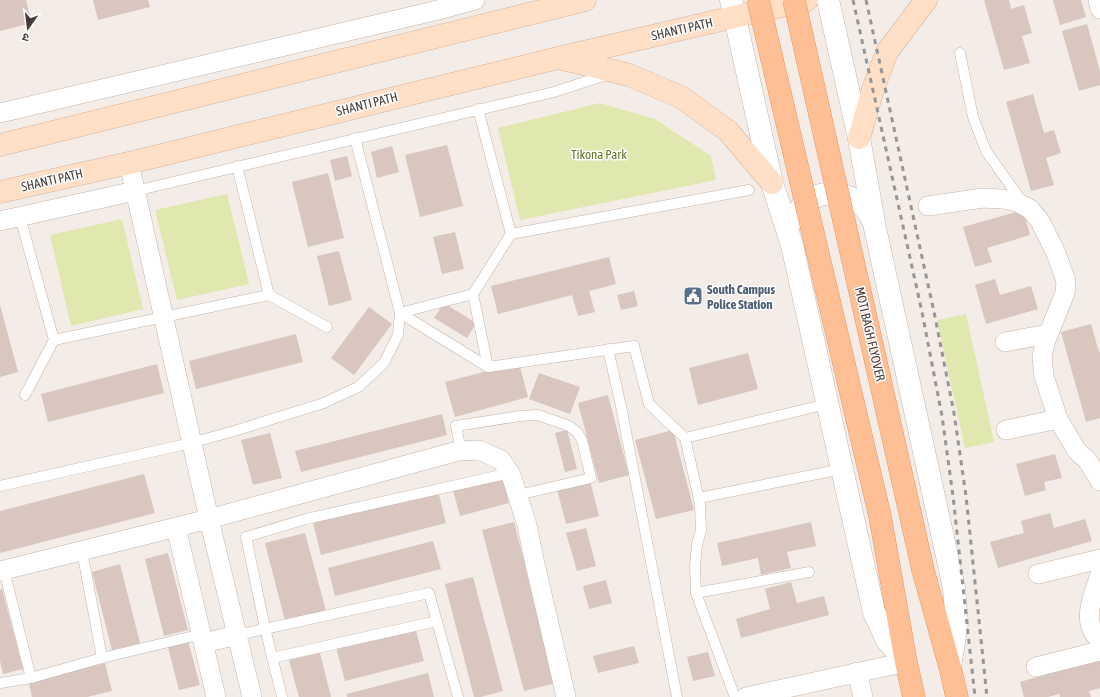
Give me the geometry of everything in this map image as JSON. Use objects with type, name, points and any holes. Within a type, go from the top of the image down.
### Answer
[{"type":"main road","points":[[0,145],[563,3],[585,0]]},
{"type":"main road","points":[[758,0],[880,516],[906,662],[914,697]]},
{"type":"main road","name":"MOTI BAGH FLYOVER","points":[[794,0],[923,570],[957,697]]},
{"type":"main road","name":"SHANTI PATH","points":[[0,192],[129,163],[558,58],[732,9],[807,0]]},
{"type":"main road","points":[[859,138],[873,89],[887,52],[926,0]]},
{"type":"main road","points":[[558,58],[629,75],[682,97],[728,131],[772,183]]},
{"type":"street","points":[[0,113],[434,11],[475,0]]},
{"type":"street","points":[[828,0],[859,138],[875,228],[954,588],[957,623],[950,667]]},
{"type":"street","points":[[1098,0],[1100,9]]},
{"type":"street","points":[[732,9],[772,183],[792,245],[874,612],[887,640],[906,662],[746,697]]},
{"type":"street","points":[[129,163],[209,519],[252,697]]},
{"type":"street","points":[[0,221],[135,191]]},
{"type":"street","points":[[792,245],[792,228],[798,213],[809,201],[824,194],[842,194],[857,200],[869,212],[875,228]]},
{"type":"street","points":[[928,206],[983,198],[1002,199],[1017,202],[1025,206],[1030,209],[1040,221],[1056,253],[1066,281],[1065,294],[1048,334],[1042,356],[1044,376],[1058,418],[1077,450],[1094,459],[1100,482]]},
{"type":"street","points":[[1005,342],[1048,334]]},
{"type":"street","points":[[1006,430],[1058,418]]},
{"type":"street","points":[[2,571],[176,528],[461,451],[479,450],[501,460],[510,473],[518,495],[527,524],[566,697]]},
{"type":"street","points":[[176,528],[216,697]]},
{"type":"street","points":[[1038,574],[1100,559]]},
{"type":"street","points":[[1100,574],[1092,601],[1089,620],[1092,630],[1100,640]]},
{"type":"street","points":[[203,638],[237,635]]},
{"type":"street","points":[[1036,667],[1100,651]]},
{"type":"street","points":[[857,672],[864,697]]},
{"type":"lane","points":[[960,53],[973,117],[986,151],[1025,206]]},
{"type":"lane","points":[[135,191],[478,108],[554,92],[616,72]]},
{"type":"lane","points":[[400,313],[473,294],[511,234],[478,108]]},
{"type":"lane","points":[[0,486],[192,442],[234,431],[324,403],[358,387],[384,363],[398,335],[400,313],[356,138]]},
{"type":"lane","points":[[237,166],[269,295]]},
{"type":"lane","points":[[511,234],[749,190]]},
{"type":"lane","points":[[20,217],[54,340],[25,395]]},
{"type":"lane","points":[[473,294],[488,367]]},
{"type":"lane","points":[[54,340],[269,295],[327,327]]},
{"type":"lane","points":[[400,313],[488,367],[634,346],[649,404],[685,438],[700,504],[701,532],[697,544],[695,566],[696,593],[735,697]]},
{"type":"lane","points":[[608,350],[621,406],[677,697]]},
{"type":"lane","points":[[685,438],[827,404]]},
{"type":"lane","points":[[461,451],[456,426],[520,416],[538,415],[569,426],[577,432],[582,440],[591,478],[518,495]]},
{"type":"lane","points":[[699,498],[842,469]]},
{"type":"lane","points":[[282,697],[265,628],[246,537],[306,519],[510,473]]},
{"type":"lane","points":[[82,551],[102,658]]},
{"type":"lane","points":[[2,571],[31,678]]},
{"type":"lane","points":[[696,593],[809,572]]},
{"type":"lane","points":[[237,635],[430,593],[458,697]]},
{"type":"lane","points":[[272,658],[437,621]]},
{"type":"lane","points":[[0,683],[31,678],[102,658],[203,638]]},
{"type":"green space","name":"Tikona Park","points":[[600,103],[655,119],[711,156],[716,180],[520,220],[498,128]]},
{"type":"green space","points":[[227,194],[249,284],[177,300],[155,210]]},
{"type":"green space","points":[[122,219],[143,309],[71,326],[50,235]]},
{"type":"green space","points":[[966,314],[994,442],[965,448],[937,320]]},
{"type":"building","points":[[0,0],[26,0],[32,23],[0,31]]},
{"type":"building","points":[[93,0],[148,0],[150,7],[98,20]]},
{"type":"building","points":[[984,0],[1009,0],[1011,9],[1024,5],[1032,33],[1022,36],[1030,63],[1004,70]]},
{"type":"building","points":[[1053,0],[1081,0],[1086,17],[1060,25]]},
{"type":"building","points":[[1087,24],[1100,71],[1100,85],[1079,91],[1062,31]]},
{"type":"building","points":[[1033,94],[1044,133],[1054,130],[1061,153],[1046,158],[1054,185],[1031,191],[1006,102]]},
{"type":"building","points":[[447,145],[463,206],[420,217],[405,155]]},
{"type":"building","points":[[392,146],[399,172],[377,178],[371,152]]},
{"type":"building","points":[[347,156],[352,176],[335,181],[330,160]]},
{"type":"building","points":[[328,173],[344,238],[308,247],[292,182]]},
{"type":"building","points":[[1023,210],[1030,235],[987,248],[992,262],[975,267],[963,227]]},
{"type":"building","points":[[455,232],[464,269],[442,274],[433,237]]},
{"type":"building","points":[[339,251],[352,300],[329,306],[317,256]]},
{"type":"building","points":[[609,257],[616,284],[589,291],[595,312],[578,316],[572,295],[498,314],[491,286]]},
{"type":"building","points":[[995,279],[1000,295],[1031,286],[1038,309],[986,324],[975,285]]},
{"type":"building","points":[[634,291],[638,306],[621,310],[617,295]]},
{"type":"building","points":[[444,303],[476,323],[467,338],[434,318]]},
{"type":"building","points":[[0,305],[18,372],[0,377]]},
{"type":"building","points":[[369,307],[392,324],[354,375],[331,358]]},
{"type":"building","points":[[1091,324],[1100,352],[1100,418],[1086,422],[1061,332]]},
{"type":"building","points":[[296,334],[303,362],[196,389],[189,361]]},
{"type":"building","points":[[748,353],[758,389],[698,405],[689,368]]},
{"type":"building","points":[[519,363],[528,397],[455,417],[445,382]]},
{"type":"building","points":[[157,364],[164,393],[48,422],[41,394]]},
{"type":"building","points":[[539,373],[580,387],[570,414],[529,399]]},
{"type":"building","points":[[608,395],[629,475],[599,483],[578,403]]},
{"type":"building","points":[[442,414],[447,435],[301,472],[295,451]]},
{"type":"building","points":[[567,430],[577,469],[565,472],[555,433]]},
{"type":"building","points":[[673,430],[694,510],[656,519],[635,440]]},
{"type":"building","points":[[270,433],[282,478],[253,485],[241,440]]},
{"type":"building","points":[[1055,454],[1062,478],[1044,482],[1046,490],[1025,496],[1016,464]]},
{"type":"building","points":[[144,474],[155,513],[0,553],[0,511]]},
{"type":"building","points":[[502,478],[509,503],[460,516],[453,490]]},
{"type":"building","points":[[590,481],[599,516],[566,524],[557,489]]},
{"type":"building","points":[[438,491],[446,523],[321,555],[313,523]]},
{"type":"building","points":[[1050,513],[1054,528],[1085,519],[1092,541],[998,568],[990,542],[1024,533],[1021,521]]},
{"type":"building","points":[[514,522],[556,683],[524,691],[482,530]]},
{"type":"building","points":[[811,522],[816,546],[787,552],[791,568],[761,575],[758,558],[722,566],[717,543]]},
{"type":"building","points":[[586,528],[596,566],[577,571],[566,533]]},
{"type":"building","points":[[305,533],[326,611],[285,621],[265,543]]},
{"type":"building","points":[[433,541],[441,569],[335,596],[328,568]]},
{"type":"building","points":[[168,553],[188,630],[164,636],[145,559]]},
{"type":"building","points":[[120,564],[140,643],[112,650],[92,572]]},
{"type":"building","points":[[473,577],[503,691],[481,697],[474,697],[445,584]]},
{"type":"building","points":[[606,580],[612,603],[589,609],[583,586]]},
{"type":"building","points":[[791,582],[797,603],[824,596],[829,615],[741,638],[736,619],[770,609],[765,589]]},
{"type":"building","points":[[2,589],[23,669],[3,674],[0,661],[0,590]]},
{"type":"building","points":[[415,627],[424,661],[345,681],[336,647]]},
{"type":"building","points":[[188,641],[200,685],[179,690],[168,647]]},
{"type":"building","points":[[634,646],[639,663],[598,673],[593,656]]},
{"type":"building","points":[[708,652],[715,676],[693,681],[687,657]]},
{"type":"building","points":[[320,653],[331,697],[299,697],[289,660]]},
{"type":"building","points":[[1100,659],[1100,688],[1089,691],[1091,697],[1060,697],[1059,694],[1048,697],[1024,697],[1020,682]]},
{"type":"building","points":[[105,663],[112,691],[87,697],[32,697],[29,683]]},
{"type":"building","points":[[428,673],[434,697],[347,697],[347,694]]},
{"type":"railway","points":[[853,0],[922,312],[942,416],[953,496],[975,697]]},
{"type":"railway","points":[[866,0],[934,312],[954,413],[966,496],[987,697]]},
{"type":"place","name":"South Campus Police Station","points":[[693,296]]}]
